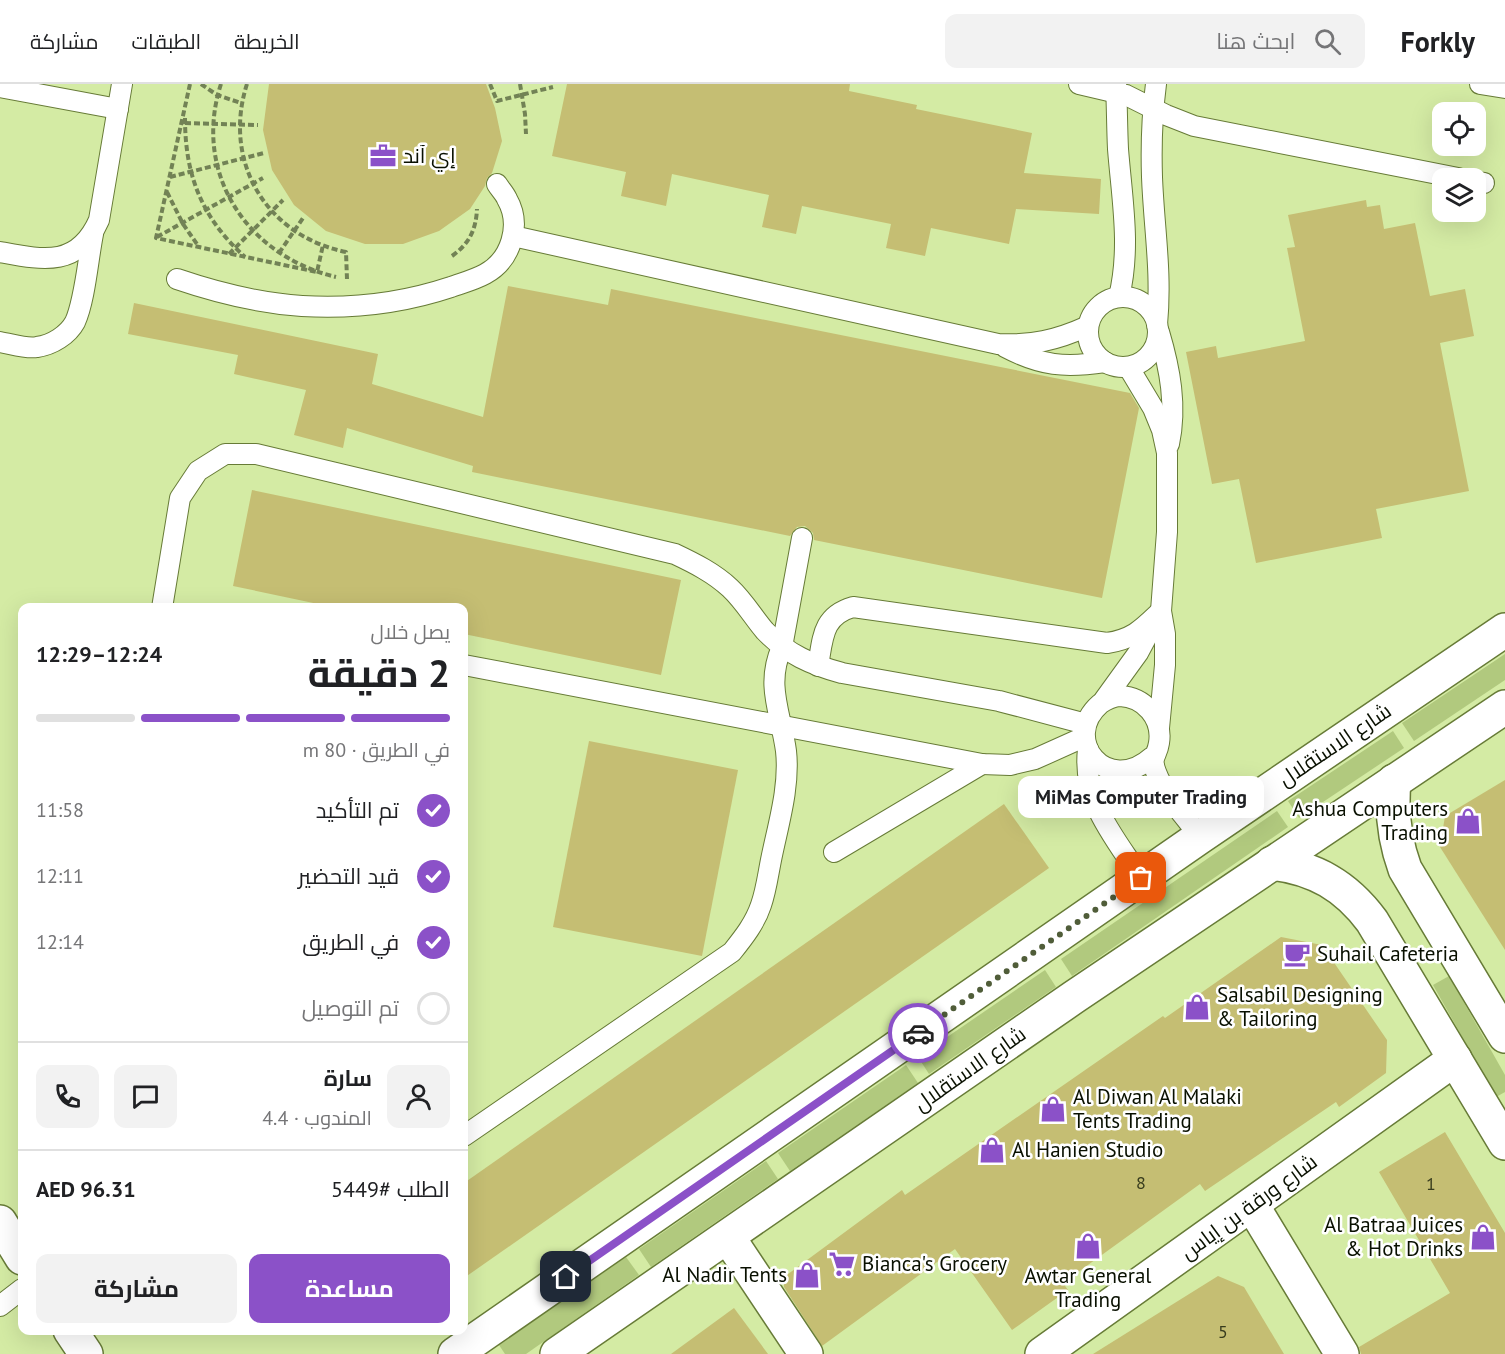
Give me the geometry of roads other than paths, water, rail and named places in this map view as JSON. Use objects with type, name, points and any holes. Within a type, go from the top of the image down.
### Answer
[{"type":"main road","name":"شارع الاستقلال","points":[[455,1354],[1200,837],[1505,630]]},
{"type":"main road","name":"شارع الاستقلال","points":[[558,1354],[1045,1017],[1505,707]]},
{"type":"main road","points":[[1394,780],[1393,826],[1397,848],[1405,869],[1505,1036]]},
{"type":"main road","points":[[1272,863],[1292,865],[1329,880],[1360,905],[1372,921],[1505,1143]]},
{"type":"main road","name":"شارع ورقة بن إياس","points":[[1051,1352],[1455,1059]]},
{"type":"main road","points":[[1252,1205],[1342,1354]]},
{"type":"main road","points":[[0,1222],[18,1251]]},
{"type":"main road","points":[[728,1237],[806,1354]]},
{"type":"main road","points":[[73,1335],[86,1354]]},
{"type":"lane","points":[[0,342],[36,347],[51,343],[64,335],[74,323],[80,307],[93,234],[99,220],[122,84]]},
{"type":"lane","points":[[1079,84],[1116,88],[1179,121],[1208,130],[1432,173]]},
{"type":"lane","points":[[166,603],[180,498],[198,471],[225,454],[256,454],[675,554],[703,567],[728,586],[750,609],[764,630],[782,647],[818,666],[842,673],[999,701],[1086,737],[1095,760],[1105,768],[1118,772],[1131,771],[1143,766],[1152,757],[1159,744],[1165,665],[1165,634],[1161,611],[1167,532],[1167,453],[1172,428],[1171,379],[1158,328],[1152,313],[1143,303],[1131,298],[1119,297],[1104,302],[1094,313],[1088,326],[1089,340],[1094,353],[1116,367],[1129,368],[1141,363],[1157,344],[1158,328],[1160,273],[1152,178],[1153,109],[1156,84]]},
{"type":"lane","points":[[1480,84],[1505,88]]},
{"type":"lane","points":[[0,87],[118,109]]},
{"type":"lane","points":[[1116,88],[1126,244],[1126,262],[1119,297]]},
{"type":"lane","points":[[177,279],[218,293],[260,302],[303,306],[346,306],[389,302],[431,294],[486,274],[503,258],[513,236],[514,218],[508,199],[497,184]]},
{"type":"lane","points":[[0,252],[52,259],[68,255],[82,247],[93,234]]},
{"type":"lane","points":[[513,236],[998,344],[1044,343],[1088,326]]},
{"type":"lane","points":[[998,344],[1022,356],[1049,364],[1076,366],[1105,362]]},
{"type":"lane","points":[[1129,368],[1153,408],[1162,430],[1167,453]]},
{"type":"lane","points":[[468,1133],[732,952],[750,930],[761,905],[786,782],[786,753],[775,703],[774,681],[802,538]]},
{"type":"lane","points":[[818,666],[824,632],[830,620],[841,611],[853,607],[1107,643],[1132,637],[1161,611]]},
{"type":"lane","points":[[1141,878],[1095,806],[1087,778],[1086,737],[1092,710],[1104,700],[1138,653],[1161,611]]},
{"type":"lane","points":[[468,666],[982,764],[1010,765],[1035,759],[1086,737]]},
{"type":"lane","points":[[1104,700],[1119,696],[1139,700],[1154,714],[1159,728]]},
{"type":"lane","points":[[1152,757],[1160,781],[1200,837]]},
{"type":"lane","points":[[834,852],[982,764]]},
{"type":"lane","points":[[0,1306],[18,1291]]},
{"type":"place","name":"إي آند","points":[[383,156]]},
{"type":"place","name":"Ashua Computers Trading","points":[[1468,821]]},
{"type":"place","name":"MiMas Computer Trading","points":[[1141,878]]},
{"type":"place","name":"Suhail Cafeteria","points":[[1297,954]]},
{"type":"place","name":"Salsabil Designing & Tailoring","points":[[1197,1007]]},
{"type":"place","name":"Al Diwan Al Malaki Tents Trading","points":[[1053,1109]]},
{"type":"place","name":"Al Hanien Studio","points":[[992,1150]]},
{"type":"place","name":"Al Batraa Juices & Hot Drinks","points":[[1483,1237]]},
{"type":"place","name":"Awtar General Trading","points":[[1088,1246]]},
{"type":"place","name":"Bianca's Grocery","points":[[842,1264]]},
{"type":"place","name":"Al Nadir Tents","points":[[807,1275]]}]
